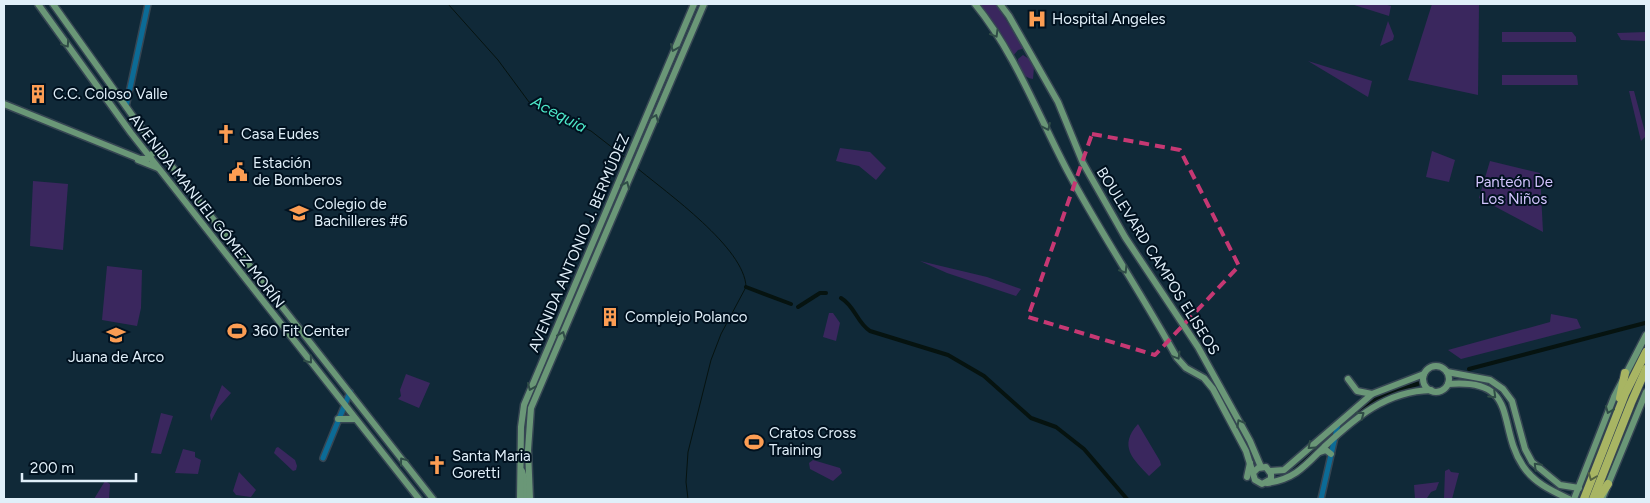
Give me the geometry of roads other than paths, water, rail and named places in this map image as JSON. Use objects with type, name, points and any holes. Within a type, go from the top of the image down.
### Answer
[{"type":"highway","points":[[1584,499],[1625,394],[1646,352]]},
{"type":"highway","points":[[1593,499],[1630,403],[1646,369]]},
{"type":"highway","points":[[1615,420],[1625,372]]},
{"type":"highway","points":[[1598,499],[1608,484]]},
{"type":"main road","name":"AVENIDA MANUEL GÓMEZ MORÍN","points":[[38,4],[104,98],[149,157],[418,498]]},
{"type":"main road","name":"AVENIDA ANTONIO J. BERMÚDEZ","points":[[520,499],[524,405],[694,4]]},
{"type":"main road","name":"AVENIDA ANTONIO J. BERMÚDEZ","points":[[531,499],[528,450],[531,408],[704,4]]},
{"type":"main road","name":"BOULEVARD CAMPOS ELISEOS","points":[[975,4],[1024,84],[1067,169],[1114,252],[1180,362],[1189,370],[1204,378],[1210,385],[1250,459],[1254,472]]},
{"type":"main road","name":"BOULEVARD CAMPOS ELISEOS","points":[[1000,4],[1010,16],[1058,102],[1083,163],[1125,237],[1198,347],[1250,441],[1261,467]]},
{"type":"main road","name":"AVENIDA MANUEL GÓMEZ MORÍN","points":[[54,6],[126,107],[433,499]]},
{"type":"main road","points":[[44,12],[52,13],[54,6]]},
{"type":"main road","points":[[52,24],[56,20],[64,20]]},
{"type":"main road","points":[[4,104],[143,160],[158,148]]},
{"type":"main road","points":[[132,156],[138,150],[138,142]]},
{"type":"main road","points":[[132,156],[148,166],[158,168]]},
{"type":"main road","points":[[249,284],[258,284],[262,280]]},
{"type":"main road","points":[[257,294],[263,291],[270,291]]},
{"type":"main road","points":[[1574,499],[1625,372],[1646,335]]},
{"type":"main road","points":[[1569,499],[1539,483],[1523,467],[1514,449],[1504,408],[1496,396],[1487,389],[1474,385],[1448,384],[1440,391],[1404,393],[1385,400],[1335,435],[1290,478],[1262,484],[1256,482],[1254,472],[1261,467],[1266,467],[1270,471],[1284,470],[1372,394],[1424,374],[1427,369],[1435,367],[1442,368],[1447,372],[1490,380],[1503,390],[1512,401],[1525,449],[1532,462],[1560,485],[1579,488]]},
{"type":"main road","points":[[1447,372],[1448,384]]},
{"type":"main road","points":[[1424,374],[1425,384],[1431,390]]},
{"type":"main road","points":[[1348,379],[1357,391],[1372,394]]},
{"type":"main road","points":[[1602,499],[1646,392]]},
{"type":"main road","points":[[338,419],[355,419]]},
{"type":"main road","points":[[1319,452],[1326,450],[1331,454]]},
{"type":"main road","points":[[1247,477],[1250,459]]},
{"type":"main road","points":[[521,467],[525,477],[525,499]]},
{"type":"main road","points":[[1267,483],[1270,479],[1270,471]]},
{"type":"main road","points":[[418,498],[425,490]]},
{"type":"street","points":[[126,107],[148,4]]},
{"type":"street","points":[[323,458],[350,392]]},
{"type":"street","points":[[1321,499],[1338,423]]},
{"type":"waterway","name":"Acequia","points":[[448,4],[498,60],[529,102],[591,131],[627,159]]},
{"type":"waterway","points":[[637,168],[684,206],[719,239],[733,255],[742,272],[746,287],[721,334],[711,360],[688,452],[686,482],[688,499]]},
{"type":"waterway","points":[[746,287],[791,304]]},
{"type":"waterway","points":[[798,307],[820,293],[826,293]]},
{"type":"waterway","points":[[841,298],[850,305],[862,324],[870,331],[948,355],[984,376],[1031,418],[1056,427],[1084,449],[1127,499]]},
{"type":"waterway","points":[[1469,369],[1645,323]]},
{"type":"waterway","points":[[1295,470],[1364,406],[1387,394],[1420,383]]},
{"type":"place","name":"Hospital Angeles","points":[[1037,19]]},
{"type":"place","name":"C.C. Coloso Valle","points":[[38,94]]},
{"type":"place","name":"Casa Eudes","points":[[226,134]]},
{"type":"place","name":"Estación de Bomberos","points":[[238,172]]},
{"type":"place","name":"Colegio de Bachilleres #6","points":[[299,213]]},
{"type":"place","name":"Complejo Polanco","points":[[610,317]]},
{"type":"place","name":"360 Fit Center","points":[[237,331]]},
{"type":"place","name":"Juana de Arco","points":[[116,335]]},
{"type":"place","name":"Cratos Cross Training","points":[[754,442]]},
{"type":"place","name":"Santa Maria Goretti","points":[[437,465]]},
{"type":"park label","name":"Panteón De Los Niños","points":[[1514,190]]}]
